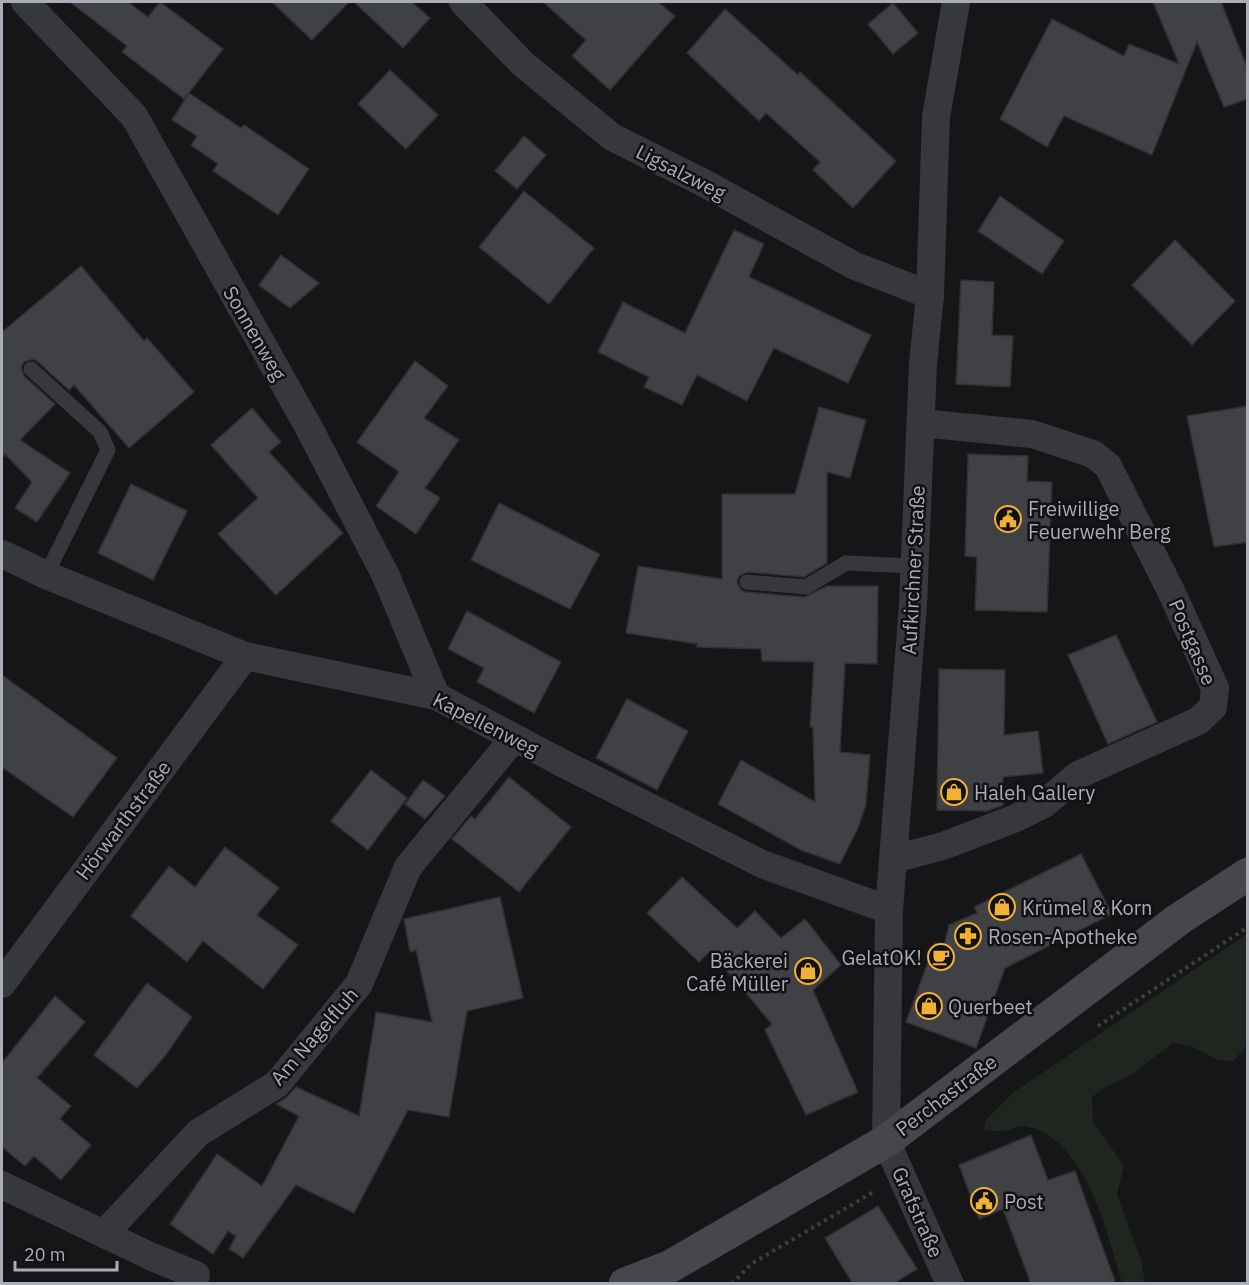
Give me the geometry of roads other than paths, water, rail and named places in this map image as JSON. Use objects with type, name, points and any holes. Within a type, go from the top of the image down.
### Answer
[{"type":"main road","name":"Perchastraße","points":[[625,1284],[671,1266],[886,1141],[1179,919],[1248,874]]},
{"type":"street","name":"Sonnenweg","points":[[25,2],[134,117],[308,426],[386,576],[436,696]]},
{"type":"street","name":"Ligsalzweg","points":[[463,2],[524,64],[612,137],[702,182],[855,266],[930,295]]},
{"type":"street","name":"Aufkirchner Straße","points":[[886,1141],[889,910],[914,566],[923,364],[930,295],[936,117],[956,2]]},
{"type":"street","name":"Postgasse","points":[[894,859],[974,835],[1044,804],[1078,775],[1198,721],[1213,707],[1215,688],[1170,589],[1108,466],[1093,454],[1032,434],[921,423]]},
{"type":"street","name":"Kapellenweg","points":[[2,554],[46,575],[245,656],[436,696],[762,864],[889,910]]},
{"type":"street","name":"Hörwarthstraße","points":[[2,984],[245,656]]},
{"type":"street","name":"Am Nagelfluh","points":[[104,1234],[198,1133],[277,1084],[359,984],[408,867],[514,738]]},
{"type":"street","name":"Grafstraße","points":[[886,1141],[950,1284]]},
{"type":"street","points":[[2,1185],[152,1257],[196,1275]]},
{"type":"lane","points":[[31,369],[100,432],[108,450],[46,575]]},
{"type":"lane","points":[[747,582],[806,586],[846,564],[914,566]]},
{"type":"place","name":"Freiwillige Feuerwehr Berg","points":[[1008,519]]},
{"type":"place","name":"Haleh Gallery","points":[[954,792]]},
{"type":"place","name":"Krümel & Korn","points":[[1002,907]]},
{"type":"place","name":"Rosen-Apotheke","points":[[968,936]]},
{"type":"place","name":"GelatOK!","points":[[941,957]]},
{"type":"place","name":"Bäckerei Café Müller","points":[[808,971]]},
{"type":"place","name":"Querbeet","points":[[929,1006]]},
{"type":"place","name":"Post","points":[[984,1201]]}]
